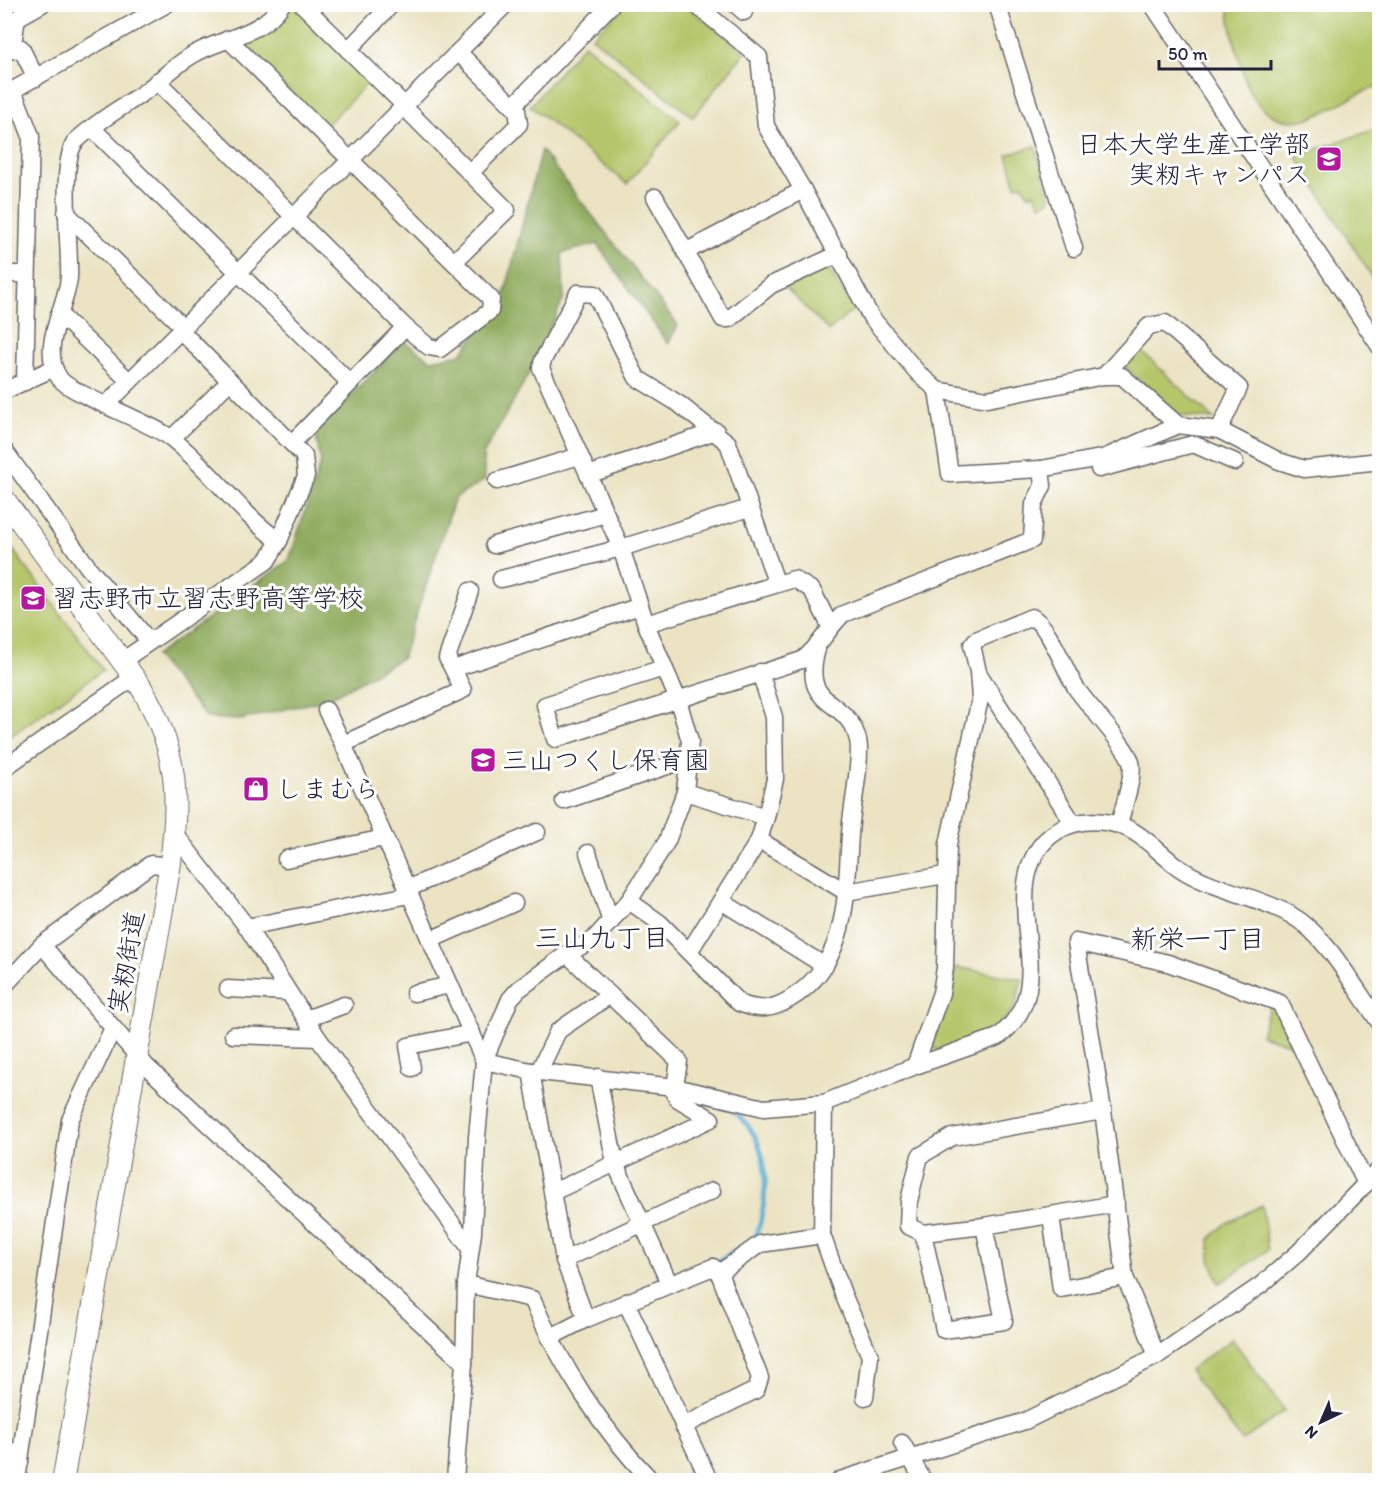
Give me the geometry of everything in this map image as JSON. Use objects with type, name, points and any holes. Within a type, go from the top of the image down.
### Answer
[{"type":"main road","name":"実籾街道","points":[[4,499],[128,669],[156,712],[167,740],[176,783],[175,834],[170,866],[63,1480]]},
{"type":"street","points":[[25,382],[31,136],[13,90],[167,4]]},
{"type":"street","points":[[279,541],[172,438],[64,384],[54,368],[53,340],[69,279],[66,182],[75,142],[190,56],[217,41],[248,34],[282,4]]},
{"type":"street","points":[[303,4],[507,210],[454,262]]},
{"type":"street","points":[[348,50],[392,4]]},
{"type":"street","points":[[107,404],[506,4]]},
{"type":"street","points":[[513,106],[612,4]]},
{"type":"street","points":[[695,4],[759,57],[766,126],[871,317],[918,374],[937,390],[987,399],[1104,376],[1122,375],[1178,425]]},
{"type":"street","points":[[998,4],[1074,249]]},
{"type":"street","points":[[1152,4],[1380,347]]},
{"type":"street","points":[[36,78],[21,48],[8,51],[17,18],[38,6]]},
{"type":"street","points":[[157,81],[405,327],[429,347],[440,349],[490,311],[491,299],[228,39]]},
{"type":"street","points":[[458,52],[517,110],[519,124],[470,173]]},
{"type":"street","points":[[92,128],[350,383]]},
{"type":"street","points":[[685,252],[803,190]]},
{"type":"street","points":[[655,197],[723,319],[729,320],[771,285],[838,254]]},
{"type":"street","points":[[4,768],[128,669],[149,641],[267,561],[279,541],[306,476],[304,456],[66,213]]},
{"type":"street","points":[[4,274],[27,274]]},
{"type":"street","points":[[455,1480],[464,1363],[466,1284],[469,1247],[473,1233],[477,1137],[484,1061],[510,999],[519,988],[567,954],[593,940],[629,902],[667,841],[685,792],[690,741],[678,700],[646,624],[621,548],[541,368],[578,293],[596,294],[637,378],[716,431],[728,443],[776,582]]},
{"type":"street","points":[[59,314],[129,381]]},
{"type":"street","points":[[1104,376],[1149,326],[1165,323],[1239,388],[1218,430]]},
{"type":"street","points":[[292,443],[405,327]]},
{"type":"street","points":[[4,391],[54,368]]},
{"type":"street","points":[[172,438],[230,381]]},
{"type":"street","points":[[937,390],[950,474],[1041,469],[1106,457],[1178,425],[1218,430],[1280,461],[1304,469],[1380,461]]},
{"type":"street","points":[[588,475],[716,431]]},
{"type":"street","points":[[1077,474],[1193,444],[1235,462]]},
{"type":"street","points":[[4,450],[88,567],[149,641]]},
{"type":"street","points":[[497,481],[579,456]]},
{"type":"street","points":[[629,902],[660,923],[739,1003],[754,1010],[765,1010],[805,990],[825,966],[839,939],[846,892],[859,742],[844,714],[819,695],[811,669],[817,649],[830,626],[843,614],[1032,540],[1034,504],[1043,486],[1041,469]]},
{"type":"street","points":[[501,579],[621,548],[749,508]]},
{"type":"street","points":[[494,545],[606,514]]},
{"type":"street","points":[[646,624],[776,582],[794,579],[812,590],[830,626]]},
{"type":"street","points":[[343,744],[463,690],[447,658],[470,591]]},
{"type":"street","points":[[453,669],[640,606]]},
{"type":"street","points":[[915,1066],[941,993],[948,948],[945,875],[951,819],[980,699],[978,672],[972,645],[976,640],[1032,617],[1041,622],[1065,671],[1088,705],[1128,751],[1132,765],[1119,825]]},
{"type":"street","points":[[664,668],[544,705],[555,739],[802,660],[817,649]]},
{"type":"street","points":[[689,952],[759,840],[766,818],[775,779],[774,717],[760,672]]},
{"type":"street","points":[[978,672],[1073,823]]},
{"type":"street","points":[[326,710],[484,1061]]},
{"type":"street","points":[[564,801],[688,759]]},
{"type":"street","points":[[685,792],[766,818]]},
{"type":"street","points":[[484,1061],[535,1071],[675,1087],[764,1108],[824,1103],[915,1066],[998,1037],[1017,1020],[1026,999],[1031,977],[1026,887],[1032,859],[1047,839],[1073,823],[1119,825],[1182,869],[1293,916],[1321,939],[1380,1023]]},
{"type":"street","points":[[247,927],[408,892],[537,832]]},
{"type":"street","points":[[175,834],[247,927],[318,1038],[469,1247]]},
{"type":"street","points":[[286,859],[384,838]]},
{"type":"street","points":[[759,840],[846,892],[945,875]]},
{"type":"street","points":[[588,854],[611,922]]},
{"type":"street","points":[[4,986],[42,945],[151,864],[170,866]]},
{"type":"street","points":[[721,901],[825,966]]},
{"type":"street","points":[[430,940],[514,903]]},
{"type":"street","points":[[1157,1356],[1125,1277],[1103,1111],[1076,942],[1168,963],[1280,1003],[1366,1184]]},
{"type":"street","points":[[42,945],[136,1056],[464,1363]]},
{"type":"street","points":[[553,1192],[711,1119],[674,1093],[679,1061],[567,954]]},
{"type":"street","points":[[414,993],[450,985]]},
{"type":"street","points":[[228,988],[287,992]]},
{"type":"street","points":[[586,1319],[564,1260],[535,1071],[558,1031],[610,995]]},
{"type":"street","points":[[306,1019],[344,1005]]},
{"type":"street","points":[[17,1480],[70,1120],[113,1028]]},
{"type":"street","points":[[412,1068],[408,1046],[472,1033]]},
{"type":"street","points":[[232,1035],[318,1038]]},
{"type":"street","points":[[598,1077],[615,1163],[669,1283]]},
{"type":"street","points":[[824,1103],[822,1235],[843,1294],[870,1356],[865,1397]]},
{"type":"street","points":[[1103,1111],[952,1137],[920,1156],[909,1201],[908,1226],[923,1233],[984,1227],[1116,1204]]},
{"type":"street","points":[[840,1480],[906,1451],[1025,1421],[1157,1356],[1261,1285],[1299,1252],[1380,1169]]},
{"type":"street","points":[[564,1260],[712,1191]]},
{"type":"street","points":[[1051,1215],[1061,1288],[1125,1277]]},
{"type":"street","points":[[923,1233],[944,1330],[1004,1321],[984,1227]]},
{"type":"street","points":[[719,1273],[760,1244],[822,1235]]},
{"type":"street","points":[[549,1338],[586,1319],[669,1283],[713,1267],[719,1273],[760,1378],[756,1390],[683,1426]]},
{"type":"street","points":[[466,1284],[532,1299],[549,1338],[592,1407],[633,1462],[651,1480]]},
{"type":"street","points":[[626,1302],[709,1480]]},
{"type":"street","points":[[4,1446],[20,1462]]},
{"type":"street","points":[[906,1451],[923,1480]]},
{"type":"green space","points":[[1230,4],[1379,5],[1379,86],[1310,118],[1297,121],[1283,120],[1270,114],[1255,100],[1246,82],[1231,26]]},
{"type":"green space","points":[[288,5],[295,5],[370,81],[325,126],[240,43]]},
{"type":"green space","points":[[625,5],[685,5],[745,52],[693,117],[592,37]]},
{"type":"green space","points":[[584,44],[680,121],[627,184],[530,106]]},
{"type":"green space","points":[[1380,128],[1379,288],[1296,156]]},
{"type":"green space","points":[[1035,146],[1051,200],[1040,205],[1035,193],[1028,195],[1022,184],[1016,186],[1007,155]]},
{"type":"green space","points":[[541,150],[678,325],[668,344],[597,244],[562,253],[564,298],[531,370],[483,455],[485,480],[455,498],[402,658],[328,699],[240,720],[207,718],[155,656],[289,560],[321,462],[315,433],[404,341],[431,360],[461,354],[504,297]]},
{"type":"green space","points":[[827,267],[854,309],[829,331],[782,284]]},
{"type":"green space","points":[[1138,348],[1214,419],[1179,416],[1126,368],[1125,361]]},
{"type":"green space","name":"習志野市立習志野高等学校","points":[[4,538],[103,670],[5,740],[4,740]]},
{"type":"green space","points":[[956,967],[1022,979],[1015,1008],[996,1029],[940,1051],[930,1046],[950,996]]},
{"type":"green space","points":[[1270,1004],[1274,1006],[1292,1045],[1261,1035]]},
{"type":"green space","points":[[1262,1205],[1268,1250],[1219,1284],[1210,1259],[1210,1239],[1225,1224]]},
{"type":"green space","points":[[1232,1339],[1285,1411],[1242,1441],[1189,1370]]},
{"type":"waterway","points":[[703,1102],[734,1112],[751,1131],[761,1152],[765,1176],[764,1201],[759,1227],[752,1241]]},
{"type":"waterway","points":[[719,1261],[737,1250]]},
{"type":"place","name":"日本大学生産工学部 実籾キャンパス","points":[[1329,159]]},
{"type":"place","name":"習志野市立習志野高等学校","points":[[33,598]]},
{"type":"place","name":"三山つくし保育園","points":[[483,760]]},
{"type":"place","name":"しまむら","points":[[256,789]]},
{"type":"district","name":"三山九丁目","points":[[602,938]]},
{"type":"district","name":"新栄一丁目","points":[[1198,939]]}]
